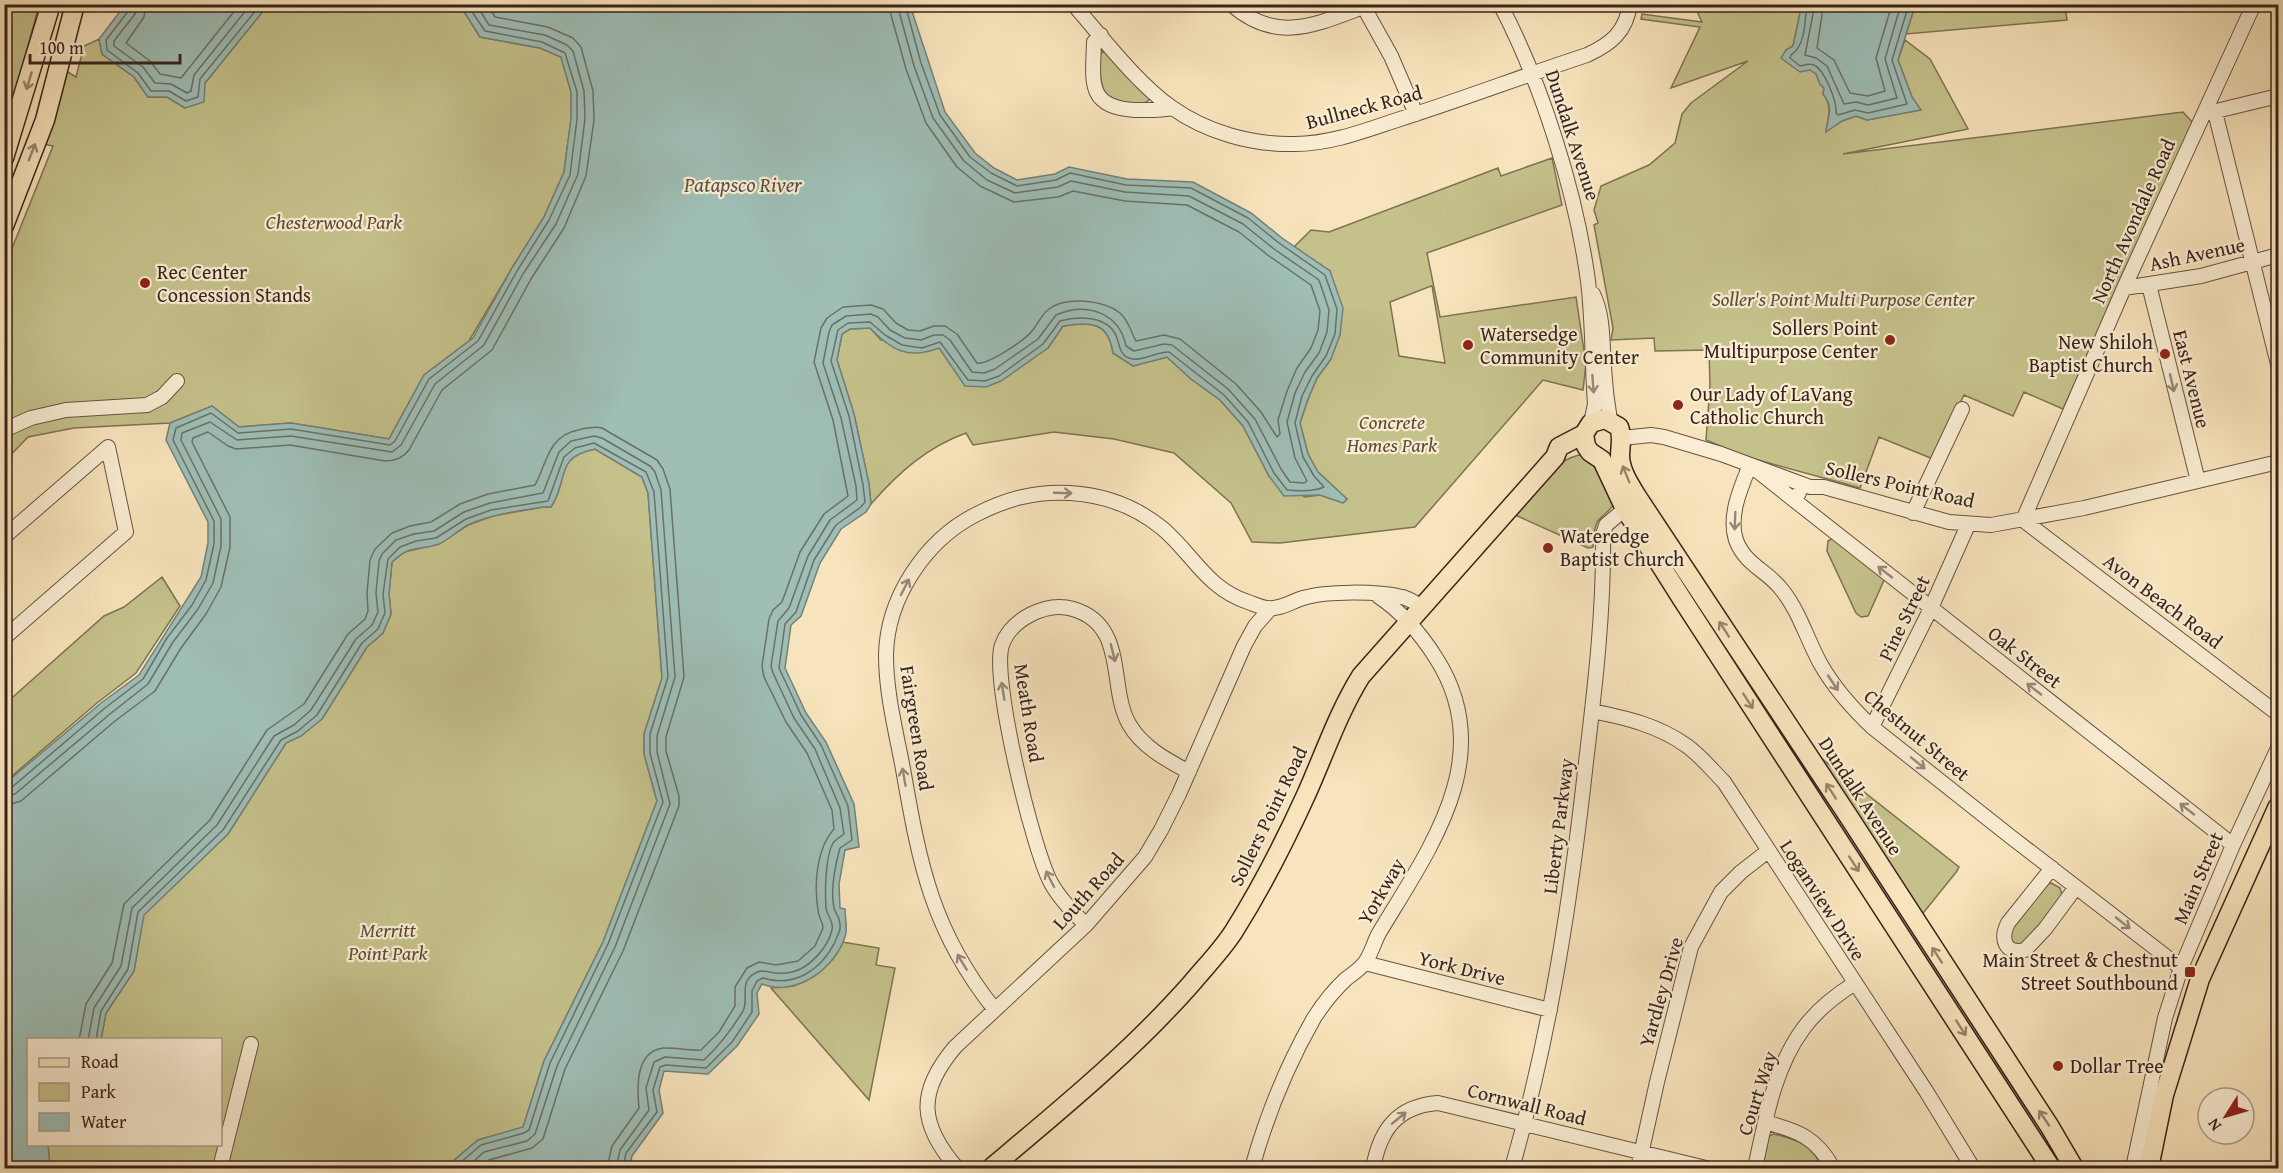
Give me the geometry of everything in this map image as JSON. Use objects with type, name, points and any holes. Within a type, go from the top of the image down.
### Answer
[{"type":"main road","points":[[4,158],[51,4]]},
{"type":"main road","points":[[4,226],[45,120],[75,4]]},
{"type":"main road","points":[[1588,428],[1600,419],[1610,420]]},
{"type":"main road","name":"Dundalk Avenue","points":[[1610,420],[1618,428],[1621,441],[1620,459],[1632,504],[1682,599],[2051,1168]]},
{"type":"main road","name":"Dundalk Avenue","points":[[1588,428],[1584,440],[1594,454],[1602,459],[1847,814],[2050,1127],[2074,1168]]},
{"type":"main road","name":"Sollers Point Road","points":[[991,1168],[1067,1103],[1167,1011],[1233,933],[1295,817],[1361,676],[1407,621],[1555,457],[1559,447],[1588,428]]},
{"type":"main road","points":[[1555,457],[1579,449],[1603,457],[1614,454],[1621,441]]},
{"type":"main road","points":[[2149,1168],[2164,1095],[2200,979],[2278,806]]},
{"type":"street","name":"Bullneck Road","points":[[1073,4],[1149,87],[1172,108],[1215,130],[1244,139],[1296,144],[1350,135],[1587,55],[1605,47],[1620,34],[1630,4]]},
{"type":"street","points":[[1231,4],[1262,23],[1290,29],[1305,27],[1362,6],[1391,56],[1416,114]]},
{"type":"street","name":"Dundalk Avenue","points":[[1500,4],[1531,74],[1551,130],[1581,235],[1588,284],[1595,404],[1588,428]]},
{"type":"street","name":"North Avondale Road","points":[[2023,520],[2124,288],[2210,113],[2253,4]]},
{"type":"street","points":[[1101,35],[1094,42],[1094,87],[1102,100],[1112,108],[1159,111],[1172,108]]},
{"type":"street","points":[[2278,96],[2210,113],[2253,262],[2278,364]]},
{"type":"street","name":"Ash Avenue","points":[[2124,288],[2200,276],[2278,255]]},
{"type":"street","name":"Dundalk Avenue","points":[[1588,284],[1597,302],[1601,323],[1610,420]]},
{"type":"street","name":"East Avenue","points":[[2149,285],[2198,481]]},
{"type":"street","points":[[4,429],[32,418],[66,410],[147,405],[162,397],[177,381]]},
{"type":"street","points":[[1913,513],[1962,409]]},
{"type":"street","name":"Sollers Point Road","points":[[1621,441],[1651,435],[1664,437],[1810,487],[1824,487],[1913,513],[1968,525],[1991,525],[2084,508],[2278,462]]},
{"type":"street","points":[[4,537],[108,447],[126,532],[4,638]]},
{"type":"street","name":"Oak Street","points":[[1750,465],[2233,845]]},
{"type":"street","name":"Chestnut Street","points":[[1750,465],[1734,514],[1735,533],[1739,546],[1753,565],[1772,578],[1782,589],[1796,612],[1821,664],[1851,707],[1872,727],[2181,968]]},
{"type":"street","points":[[1794,500],[1799,492],[1810,487]]},
{"type":"street","name":"Fairgreen Road","points":[[995,1010],[966,970],[934,908],[911,818],[893,723],[886,652],[889,633],[901,596],[914,571],[942,537],[963,521],[993,506],[1029,494],[1048,492],[1091,495],[1133,509],[1149,518],[1168,534],[1221,590],[1236,598],[1270,609]]},
{"type":"street","name":"Liberty Parkway","points":[[1512,1168],[1525,1124],[1550,1010],[1569,896],[1592,711],[1603,535],[1606,525],[1632,504]]},
{"type":"street","name":"Avon Beach Road","points":[[2023,520],[2278,714]]},
{"type":"street","name":"Pine Street","points":[[1872,727],[1931,608],[1968,525]]},
{"type":"street","points":[[1270,609],[1305,597],[1329,593],[1403,597],[1421,606]]},
{"type":"street","points":[[1376,595],[1391,605],[1407,621]]},
{"type":"street","name":"Meath Road","points":[[1086,924],[1066,904],[1051,883],[1029,823],[1002,687],[1000,656],[1002,645],[1015,625],[1048,608],[1060,607],[1074,609],[1094,621],[1106,635],[1112,648],[1124,712],[1129,724],[1153,750],[1189,772]]},
{"type":"street","name":"Louth Road","points":[[957,1168],[945,1154],[931,1126],[927,1110],[928,1094],[940,1066],[955,1047],[1086,924],[1144,857],[1161,830],[1189,772],[1244,646],[1255,626],[1270,609]]},
{"type":"street","name":"Yorkway","points":[[1252,1168],[1274,1098],[1290,1062],[1323,1006],[1365,963],[1378,935],[1400,901],[1447,811],[1460,768],[1462,735],[1454,693],[1443,669],[1407,621]]},
{"type":"street","name":"Loganview Drive","points":[[1592,711],[1641,722],[1688,746],[1724,782],[1973,1168]]},
{"type":"street","name":"Main Street","points":[[2133,1168],[2165,1018],[2181,968],[2233,845],[2278,748]]},
{"type":"street","name":"Yardley Drive","points":[[1638,1168],[1659,1071],[1691,946],[1722,892],[1741,872],[1768,851]]},
{"type":"street","points":[[2052,868],[2008,923],[2003,933],[2007,946],[2014,950],[2025,950],[2076,887]]},
{"type":"street","name":"York Drive","points":[[1365,963],[1550,1010]]},
{"type":"street","name":"Court Way","points":[[1755,1168],[1765,1122],[1784,1065],[1803,1028],[1821,1010],[1855,983]]},
{"type":"street","points":[[220,1168],[251,1044]]},
{"type":"street","name":"Cornwall Road","points":[[1372,1168],[1378,1143],[1394,1121],[1407,1111],[1422,1104],[1438,1103],[1706,1168]]},
{"type":"street","points":[[1765,1122],[1803,1134],[1820,1149],[1833,1168]]},
{"type":"green space","points":[[5,5],[39,5],[5,131]]},
{"type":"green space","name":"Chesterwood Park","points":[[268,5],[460,5],[480,37],[540,48],[561,57],[571,92],[571,119],[564,172],[544,217],[469,341],[424,375],[389,439],[291,423],[239,427],[212,406],[170,423],[74,428],[28,437],[5,461],[5,266],[53,146],[43,144],[66,71],[76,77],[84,46],[99,39],[102,54],[134,77],[148,97],[167,97],[185,108]]},
{"type":"green space","name":"Soller's Point Multi Purpose Center","points":[[1694,5],[1793,5],[1800,13],[1793,46],[1786,50],[1816,74],[1824,88],[1823,94],[1829,107],[1826,131],[1856,116],[1867,120],[1920,110],[1912,97],[1898,60],[1905,40],[1930,59],[1968,129],[1843,154],[2183,112],[2193,123],[2063,409],[2024,392],[2013,416],[1964,395],[1933,459],[1879,437],[1860,488],[1747,457],[1706,440],[1710,386],[1709,350],[1655,351],[1654,338],[1611,340],[1613,328],[1594,225],[1598,223],[1594,210],[1601,186],[1649,165],[1675,143],[1682,114],[1691,103],[1748,61],[1671,88],[1700,27],[1641,19],[1642,14],[1702,22]]},
{"type":"green space","points":[[1919,5],[2065,5],[2067,20],[1906,34],[1914,9]]},
{"type":"green space","points":[[1102,52],[1108,53],[1148,95],[1149,100],[1140,104],[1120,103],[1107,95],[1103,89],[1100,73],[1099,55]]},
{"type":"green space","name":"Concrete Homes Park","points":[[1552,158],[1562,205],[1427,253],[1440,317],[1576,297],[1586,364],[1583,390],[1543,380],[1415,527],[1280,543],[1252,542],[1231,503],[1174,453],[1114,439],[1054,432],[973,445],[966,433],[926,453],[892,482],[871,504],[854,414],[837,360],[842,334],[850,329],[870,328],[881,340],[939,348],[952,365],[1048,348],[1063,326],[1082,324],[1090,324],[1102,329],[1111,342],[1113,353],[1133,366],[1167,357],[1191,379],[1220,400],[1243,426],[1269,476],[1305,497],[1320,495],[1343,503],[1347,499],[1318,472],[1308,454],[1300,423],[1317,378],[1331,359],[1330,271],[1294,247],[1311,230],[1329,232],[1498,168],[1501,176]],"holes":[[[1432,286],[1445,363],[1399,356],[1390,302]]]},
{"type":"green space","name":"Merritt Point Park","points":[[595,449],[642,477],[648,493],[662,678],[644,734],[644,754],[657,801],[603,942],[544,1061],[523,1128],[478,1140],[445,1168],[50,1168],[48,1146],[222,1146],[222,1038],[101,1038],[106,1013],[134,971],[143,915],[228,834],[286,743],[322,719],[367,647],[383,633],[391,614],[389,594],[392,562],[404,552],[439,544],[468,525],[493,516],[551,507],[557,497],[567,464],[582,453]]},
{"type":"green space","points":[[1579,455],[1594,459],[1615,502],[1598,521],[1594,530],[1593,547],[1588,548],[1513,514],[1550,471]]},
{"type":"green space","points":[[1638,511],[2045,1133],[2064,1168],[2044,1144],[1635,517]]},
{"type":"green space","points":[[1833,538],[1885,578],[1868,616],[1861,617],[1856,613],[1827,551],[1828,541]]},
{"type":"green space","points":[[162,577],[180,606],[136,673],[97,703],[5,782],[5,704],[104,616],[124,607]]},
{"type":"green space","points":[[1816,754],[1959,867],[1920,917]]},
{"type":"green space","points":[[2051,883],[2060,888],[2063,898],[2030,941],[2018,949],[2011,944],[2008,934],[2043,886]]},
{"type":"green space","points":[[842,942],[879,948],[876,965],[895,968],[869,1100],[771,988],[794,986],[833,959]]},
{"type":"green space","points":[[1774,1134],[1791,1138],[1809,1148],[1823,1168],[1761,1168],[1769,1136]]},
{"type":"water","points":[[125,5],[268,5],[205,83],[204,102],[185,108],[167,97],[148,97],[134,77],[102,54],[99,39]]},
{"type":"water","name":"Patapsco River","points":[[460,5],[910,5],[945,112],[975,153],[994,168],[1017,180],[1055,174],[1069,167],[1127,179],[1193,182],[1251,213],[1282,238],[1330,271],[1343,308],[1340,335],[1331,359],[1317,378],[1300,423],[1308,454],[1318,472],[1347,499],[1343,503],[1320,495],[1284,496],[1269,476],[1243,426],[1220,400],[1191,379],[1167,357],[1133,366],[1113,353],[1107,335],[1097,326],[1082,324],[1063,326],[1048,348],[1001,381],[986,387],[965,386],[939,348],[918,353],[901,351],[885,342],[870,328],[850,329],[842,334],[837,360],[854,414],[871,504],[866,512],[841,529],[820,563],[801,616],[791,625],[785,668],[806,713],[826,742],[854,804],[859,847],[845,850],[839,884],[840,908],[845,909],[846,927],[841,946],[825,968],[801,983],[788,987],[762,984],[757,993],[759,1014],[737,1046],[708,1074],[664,1071],[659,1090],[663,1113],[632,1156],[630,1166],[625,1168],[445,1168],[478,1140],[523,1127],[544,1061],[603,942],[657,801],[644,754],[644,734],[662,678],[648,493],[642,477],[595,449],[582,453],[568,464],[551,507],[497,515],[479,521],[466,526],[439,544],[410,550],[392,562],[389,594],[391,614],[383,633],[367,647],[322,719],[301,736],[286,743],[228,834],[144,915],[134,971],[106,1013],[101,1038],[27,1038],[27,1146],[48,1146],[50,1168],[5,1168],[5,788],[8,781],[101,703],[139,675],[201,577],[208,543],[208,522],[166,440],[170,423],[212,406],[239,427],[291,423],[389,439],[424,375],[473,338],[544,217],[564,172],[571,119],[571,92],[561,57],[540,48],[480,37]]},
{"type":"water","points":[[1793,5],[1919,5],[1914,9],[1898,60],[1912,97],[1921,110],[1867,120],[1856,116],[1842,121],[1826,132],[1829,108],[1823,94],[1824,88],[1816,74],[1810,70],[1800,72],[1781,58],[1786,50],[1793,46],[1800,13]]},
{"type":"place","name":"Rec Center Concession Stands","points":[[145,283]]},
{"type":"place","name":"Sollers Point Multipurpose Center","points":[[1890,340]]},
{"type":"place","name":"Watersedge Community Center","points":[[1468,345]]},
{"type":"place","name":"New Shiloh Baptist Church","points":[[2165,354]]},
{"type":"place","name":"Our Lady of LaVang Catholic Church","points":[[1678,405]]},
{"type":"place","name":"Wateredge Baptist Church","points":[[1548,548]]},
{"type":"place","name":"Main Street & Chestnut Street Southbound","points":[[2190,972]]},
{"type":"place","name":"Dollar Tree","points":[[2058,1066]]}]
